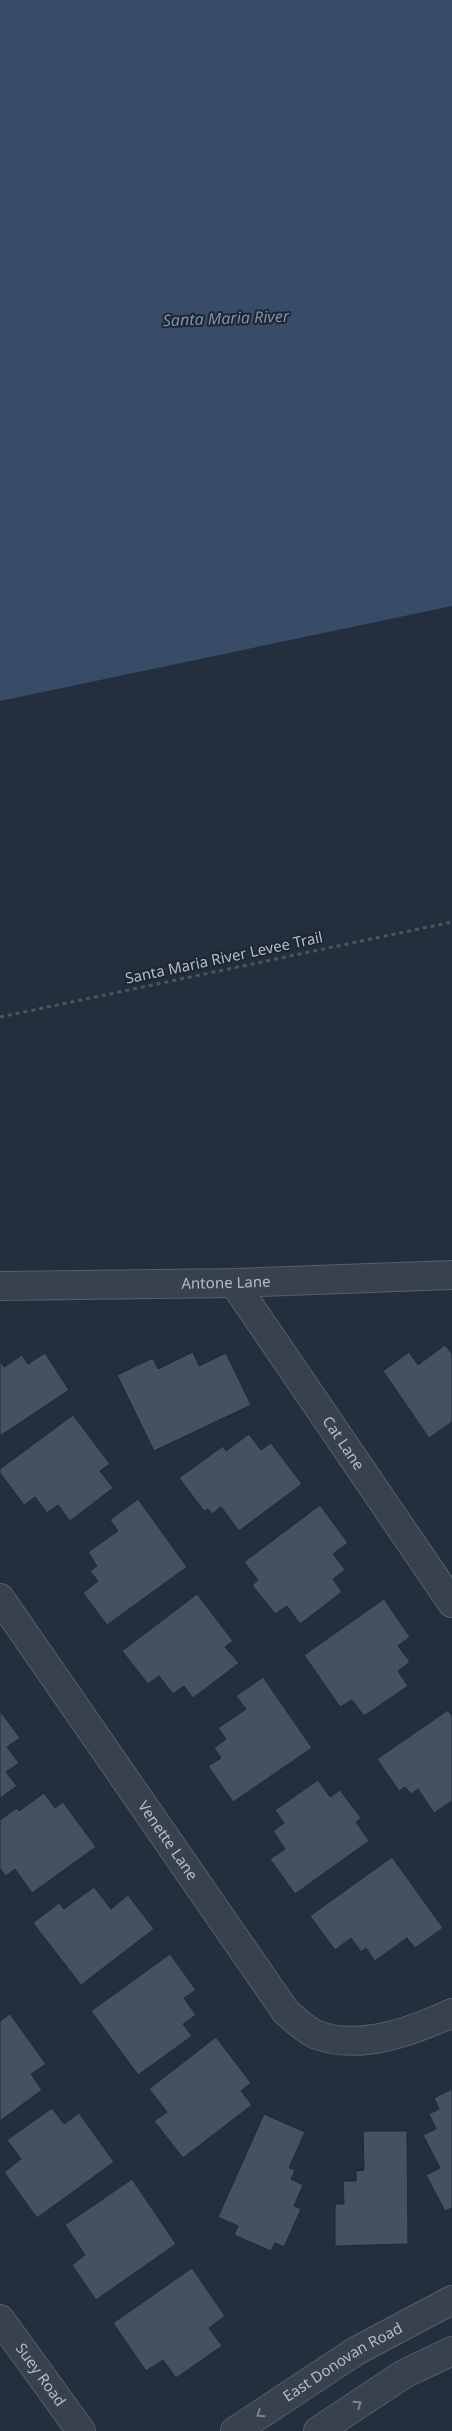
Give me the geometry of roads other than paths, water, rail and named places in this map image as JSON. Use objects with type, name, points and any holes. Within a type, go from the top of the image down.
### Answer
[{"type":"street","name":"Antone Lane","points":[[0,1286],[234,1283],[452,1275]]},
{"type":"street","name":"Cat Lane","points":[[234,1283],[452,1603]]},
{"type":"street","name":"Venette Lane","points":[[0,1598],[286,2012],[316,2035],[352,2041],[366,2040],[424,2026],[452,2014]]},
{"type":"street","name":"East Donovan Road","points":[[235,2431],[356,2351],[452,2300]]},
{"type":"street","name":"Suey Road","points":[[0,2318],[80,2431]]},
{"type":"street","points":[[318,2431],[404,2374],[452,2351]]},
{"type":"water","name":"Santa Maria River","points":[[0,0],[452,0],[452,606],[0,701]]}]
